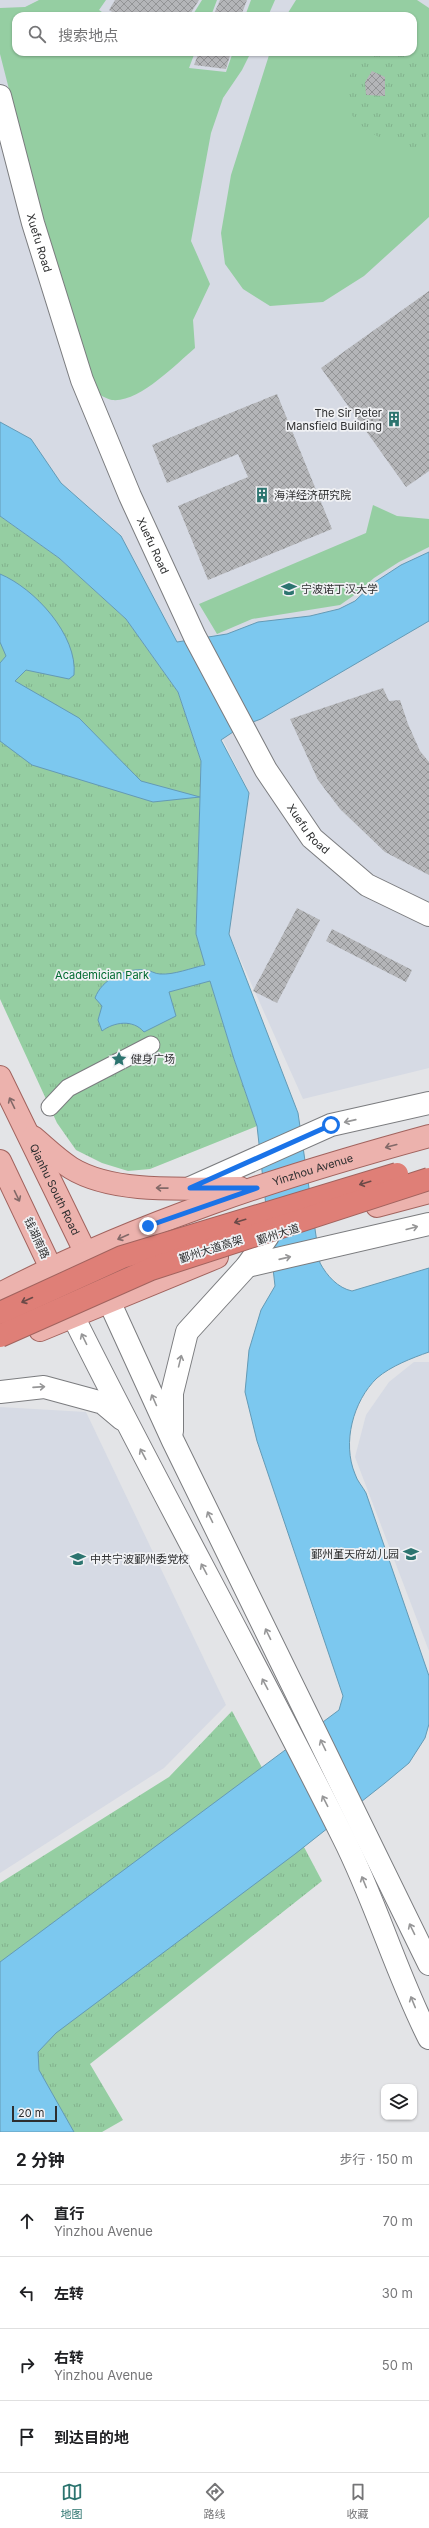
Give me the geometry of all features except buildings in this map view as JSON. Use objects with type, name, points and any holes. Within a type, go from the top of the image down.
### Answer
[{"type":"highway","points":[[0,1313],[122,1257],[429,1164]]},
{"type":"highway","name":"鄞州大道高架","points":[[0,1336],[151,1269],[429,1179]]},
{"type":"main road","name":"Qianhu South Road","points":[[0,1077],[109,1301]]},
{"type":"main road","points":[[27,1132],[71,1168],[114,1185],[190,1188],[257,1188]]},
{"type":"main road","name":"Yinzhou Avenue","points":[[0,1294],[50,1268],[86,1254],[148,1226],[321,1166],[429,1136]]},
{"type":"main road","name":"钱湖南路","points":[[0,1161],[73,1316]]},
{"type":"main road","name":"鄞州大道","points":[[0,1347],[268,1236],[429,1192]]},
{"type":"street","name":"Xuefu Road","points":[[0,96],[34,223],[82,380],[130,496],[195,637],[266,770],[312,838],[366,885],[429,915]]},
{"type":"street","points":[[50,1107],[68,1088],[151,1046]]},
{"type":"street","points":[[190,1188],[331,1125],[429,1102]]},
{"type":"street","points":[[247,1266],[429,1224]]},
{"type":"street","points":[[173,1441],[172,1393],[187,1332],[247,1266],[268,1236]]},
{"type":"street","points":[[109,1301],[173,1441],[427,1955]]},
{"type":"street","points":[[73,1316],[126,1422],[343,1836],[429,2038]]},
{"type":"street","points":[[0,1392],[44,1387],[103,1403],[126,1422]]},
{"type":"shaded area","name":"宁波诺丁汉大学","points":[[0,0],[429,0],[429,1068],[303,1099],[229,934],[249,792],[121,536],[61,483],[31,439],[0,422]]},
{"type":"shaded area","name":"鄞州堇天府幼儿园","points":[[414,1362],[429,1362],[429,1651],[355,1457],[366,1415],[389,1382]]},
{"type":"shaded area","name":"中共宁波鄞州委党校","points":[[0,1407],[86,1412],[226,1705],[164,1768],[0,1873]]},
{"type":"green space","points":[[39,0],[106,0],[99,10],[102,12],[12,12],[12,56],[194,56],[189,68],[226,72],[232,56],[249,56],[242,70],[223,98],[211,133],[191,241],[210,284],[193,320],[195,348],[168,372],[145,389],[123,399],[112,400],[95,392],[49,246],[0,54],[0,8],[25,7]]},
{"type":"green space","points":[[202,0],[217,0],[212,12],[194,12]]},
{"type":"green space","points":[[251,0],[275,0],[270,12],[246,12]]},
{"type":"green space","points":[[296,0],[417,0],[429,8],[429,217],[364,276],[323,302],[270,306],[243,289],[225,264],[221,233],[231,175],[269,56],[417,56],[417,12],[288,12]]},
{"type":"green space","points":[[417,36],[429,43],[429,132],[415,152],[378,137],[358,122],[350,112],[346,101],[345,87],[362,56],[417,56]]},
{"type":"green space","points":[[373,505],[397,516],[429,519],[429,547],[399,562],[374,578],[340,605],[252,619],[217,634],[199,604],[366,533]]},
{"type":"green space","name":"Academician Park","points":[[0,516],[59,558],[126,619],[178,692],[201,761],[196,934],[234,1059],[257,1126],[150,1169],[128,1171],[102,1163],[76,1150],[57,1123],[0,999]]},
{"type":"green space","points":[[232,1711],[322,1881],[90,2064],[123,2120],[102,2132],[0,2132],[0,1883],[169,1777]]},
{"type":"water","points":[[0,422],[31,439],[61,483],[121,536],[177,642],[227,634],[258,622],[310,616],[339,609],[355,601],[375,582],[401,565],[429,552],[429,621],[261,719],[242,726],[221,740],[249,793],[229,934],[298,1113],[320,1263],[333,1281],[352,1291],[429,1268],[429,1352],[395,1366],[377,1378],[369,1387],[356,1410],[352,1423],[350,1449],[351,1462],[355,1474],[366,1493],[429,1676],[429,1724],[425,1738],[409,1763],[295,1854],[56,2033],[38,2052],[39,2070],[74,2132],[0,2132],[0,1962],[339,1710],[343,1696],[257,1441],[245,1392],[249,1350],[261,1310],[275,1286],[257,1126],[234,1059],[210,981],[169,992],[176,1016],[144,1032],[134,1025],[123,1023],[102,1031],[98,1020],[102,1006],[95,998],[103,985],[115,976],[137,970],[147,970],[158,974],[165,974],[205,965],[196,934],[201,761],[178,692],[126,619],[59,558],[0,516]]},
{"type":"water","points":[[0,574],[26,590],[51,615],[69,644],[73,660],[74,675],[69,679],[26,670],[15,681],[79,718],[141,781],[200,797],[153,802],[32,765],[0,741],[0,663],[6,656],[0,642]]},
{"type":"place","name":"The Sir Peter Mansfield Building","points":[[394,419]]},
{"type":"place","name":"海洋经济研究院","points":[[262,495]]},
{"type":"place","name":"宁波诺丁汉大学","points":[[289,589]]},
{"type":"place","name":"健身广场","points":[[119,1059]]},
{"type":"place","name":"鄞州堇天府幼儿园","points":[[411,1554]]},
{"type":"place","name":"中共宁波鄞州委党校","points":[[78,1559]]},
{"type":"route","points":[[148,1226],[257,1188],[190,1188],[331,1125]]}]
